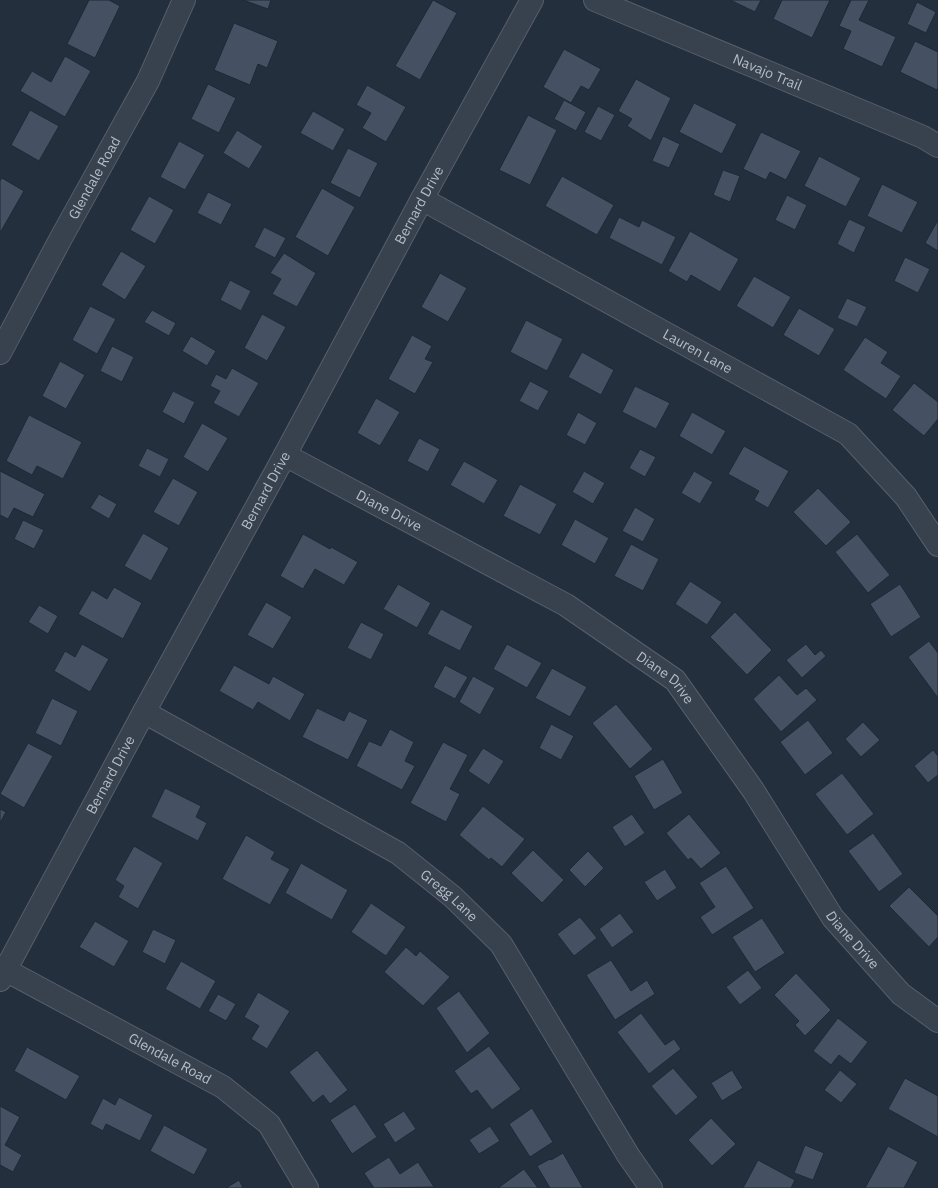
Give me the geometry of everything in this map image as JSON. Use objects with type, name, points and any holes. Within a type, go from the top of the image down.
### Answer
[{"type":"street","name":"Glendale Road","points":[[0,353],[148,80],[184,0]]},
{"type":"street","name":"Bernard Drive","points":[[2,973],[285,455],[422,199],[532,0]]},
{"type":"street","name":"Navajo Trail","points":[[595,0],[923,137],[938,146]]},
{"type":"street","name":"Lauren Lane","points":[[422,199],[848,434],[906,497],[938,545]]},
{"type":"street","name":"Diane Drive","points":[[285,455],[566,605],[675,680],[753,790],[833,918],[901,994],[938,1021]]},
{"type":"street","name":"Gregg Lane","points":[[144,712],[398,853],[454,897],[501,944],[628,1155],[651,1188]]},
{"type":"street","name":"Glendale Road","points":[[2,973],[222,1087],[269,1124],[307,1188]]},
{"type":"building","points":[[89,0],[109,0],[120,6],[95,58],[67,44]]},
{"type":"building","points":[[243,0],[271,0],[268,9]]},
{"type":"building","points":[[433,0],[457,13],[420,80],[395,66]]},
{"type":"building","points":[[730,0],[761,0],[755,12]]},
{"type":"building","points":[[782,0],[830,0],[812,38],[773,19]]},
{"type":"building","points":[[851,0],[869,0],[859,20],[896,37],[882,67],[843,49],[851,31],[839,26]]},
{"type":"building","points":[[917,2],[936,12],[926,33],[907,24]]},
{"type":"building","points":[[234,23],[278,41],[267,68],[258,64],[250,85],[214,70]]},
{"type":"building","points":[[915,41],[938,52],[937,90],[900,72]]},
{"type":"building","points":[[564,49],[601,69],[589,90],[581,86],[571,103],[543,87]]},
{"type":"building","points":[[65,56],[91,71],[65,117],[20,91],[32,71],[51,82]]},
{"type":"building","points":[[636,79],[671,98],[651,141],[627,126],[632,119],[618,111]]},
{"type":"building","points":[[208,84],[236,98],[219,133],[191,119]]},
{"type":"building","points":[[367,85],[406,107],[386,142],[362,128],[371,113],[356,105]]},
{"type":"building","points":[[564,100],[586,112],[576,131],[554,119]]},
{"type":"building","points":[[694,103],[737,124],[722,154],[679,132]]},
{"type":"building","points":[[598,106],[615,115],[601,141],[584,132]]},
{"type":"building","points":[[30,110],[59,126],[39,161],[11,145]]},
{"type":"building","points":[[313,111],[345,129],[333,151],[300,133]]},
{"type":"building","points":[[528,115],[557,130],[530,185],[499,170]]},
{"type":"building","points":[[237,130],[263,146],[249,169],[223,153]]},
{"type":"building","points":[[761,132],[801,151],[786,180],[770,172],[766,180],[743,169]]},
{"type":"building","points":[[663,136],[680,144],[669,168],[652,161]]},
{"type":"building","points":[[179,141],[205,155],[185,190],[160,177]]},
{"type":"building","points":[[348,148],[378,163],[360,198],[330,183]]},
{"type":"building","points":[[819,156],[861,178],[846,207],[804,186]]},
{"type":"building","points":[[723,170],[740,176],[730,202],[713,195]]},
{"type":"building","points":[[562,176],[614,205],[597,235],[545,206]]},
{"type":"building","points":[[2,178],[24,191],[0,233],[0,181]]},
{"type":"building","points":[[882,184],[918,202],[902,233],[867,216]]},
{"type":"building","points":[[322,188],[355,207],[328,256],[295,237]]},
{"type":"building","points":[[208,192],[232,204],[221,225],[197,213]]},
{"type":"building","points":[[787,195],[807,205],[795,230],[775,220]]},
{"type":"building","points":[[149,196],[174,210],[155,244],[130,230]]},
{"type":"building","points":[[619,217],[639,227],[642,220],[676,237],[662,265],[609,238]]},
{"type":"building","points":[[849,219],[866,227],[854,253],[837,244]]},
{"type":"building","points":[[938,220],[938,251],[925,243]]},
{"type":"building","points":[[264,227],[286,238],[275,258],[254,247]]},
{"type":"building","points":[[690,231],[739,259],[720,292],[691,275],[687,282],[668,271]]},
{"type":"building","points":[[121,251],[146,266],[125,300],[101,285]]},
{"type":"building","points":[[284,253],[316,273],[297,307],[272,294],[281,279],[270,273]]},
{"type":"building","points":[[905,257],[930,269],[918,293],[894,281]]},
{"type":"building","points":[[440,273],[467,288],[448,322],[421,307]]},
{"type":"building","points":[[754,276],[791,297],[773,328],[736,306]]},
{"type":"building","points":[[230,280],[251,291],[241,311],[220,300]]},
{"type":"building","points":[[847,298],[867,307],[857,327],[837,318]]},
{"type":"building","points":[[90,306],[116,319],[97,354],[72,340]]},
{"type":"building","points":[[799,308],[835,329],[819,356],[783,335]]},
{"type":"building","points":[[152,310],[176,323],[169,336],[144,322]]},
{"type":"building","points":[[262,314],[286,327],[267,361],[244,348]]},
{"type":"building","points":[[526,320],[563,339],[547,371],[510,352]]},
{"type":"building","points":[[412,335],[432,346],[425,359],[433,362],[415,394],[388,379]]},
{"type":"building","points":[[191,336],[216,351],[207,366],[182,351]]},
{"type":"building","points":[[865,337],[888,352],[881,363],[901,376],[886,399],[843,370]]},
{"type":"building","points":[[112,346],[134,357],[122,382],[100,371]]},
{"type":"building","points":[[582,352],[614,370],[601,395],[568,377]]},
{"type":"building","points":[[60,361],[85,375],[66,409],[42,396]]},
{"type":"building","points":[[232,368],[259,383],[239,417],[213,403],[220,391],[210,386],[216,374],[226,379]]},
{"type":"building","points":[[530,381],[549,391],[538,411],[519,401]]},
{"type":"building","points":[[914,383],[938,402],[938,419],[924,436],[892,410]]},
{"type":"building","points":[[635,386],[670,403],[656,429],[622,412]]},
{"type":"building","points":[[173,391],[195,402],[184,424],[162,412]]},
{"type":"building","points":[[376,398],[400,412],[380,446],[357,433]]},
{"type":"building","points":[[578,412],[597,423],[585,445],[566,435]]},
{"type":"building","points":[[692,412],[726,431],[712,455],[679,436]]},
{"type":"building","points":[[29,415],[82,442],[63,479],[37,466],[32,475],[6,461]]},
{"type":"building","points":[[202,423],[228,438],[208,472],[183,457]]},
{"type":"building","points":[[419,438],[440,449],[428,472],[407,461]]},
{"type":"building","points":[[744,446],[789,471],[768,508],[754,500],[759,491],[728,474]]},
{"type":"building","points":[[147,448],[169,459],[160,477],[138,466]]},
{"type":"building","points":[[640,449],[656,457],[645,477],[629,468]]},
{"type":"building","points":[[464,461],[498,480],[484,504],[450,485]]},
{"type":"building","points":[[0,471],[45,494],[33,517],[14,508],[8,519],[0,515]]},
{"type":"building","points":[[584,471],[605,483],[593,504],[572,492]]},
{"type":"building","points":[[694,471],[713,482],[700,504],[681,493]]},
{"type":"building","points":[[173,478],[198,492],[179,526],[153,512]]},
{"type":"building","points":[[520,484],[557,504],[540,535],[503,516]]},
{"type":"building","points":[[818,488],[851,522],[826,546],[793,512]]},
{"type":"building","points":[[99,494],[117,504],[109,519],[90,508]]},
{"type":"building","points":[[635,507],[655,519],[643,542],[622,531]]},
{"type":"building","points":[[575,519],[609,538],[595,564],[561,545]]},
{"type":"building","points":[[23,520],[44,530],[34,549],[14,539]]},
{"type":"building","points":[[143,533],[169,548],[151,581],[124,566]]},
{"type":"building","points":[[303,534],[358,562],[344,585],[315,569],[303,589],[280,576]]},
{"type":"building","points":[[857,534],[890,575],[868,593],[835,552]]},
{"type":"building","points":[[631,544],[659,559],[643,591],[614,576]]},
{"type":"building","points":[[690,581],[722,602],[707,625],[675,604]]},
{"type":"building","points":[[398,584],[431,603],[417,628],[383,609]]},
{"type":"building","points":[[900,584],[921,617],[891,637],[870,604]]},
{"type":"building","points":[[114,587],[142,603],[123,639],[78,614],[92,590],[107,599]]},
{"type":"building","points":[[266,602],[292,617],[273,649],[247,635]]},
{"type":"building","points":[[39,605],[58,616],[48,634],[28,622]]},
{"type":"building","points":[[441,609],[473,626],[460,651],[427,634]]},
{"type":"building","points":[[735,612],[772,650],[747,675],[710,637]]},
{"type":"building","points":[[361,622],[384,634],[371,660],[347,648]]},
{"type":"building","points":[[929,641],[938,653],[938,698],[908,657]]},
{"type":"building","points":[[82,644],[109,659],[90,692],[54,671],[65,651],[75,657]]},
{"type":"building","points":[[507,644],[542,663],[527,688],[493,669]]},
{"type":"building","points":[[806,644],[815,655],[821,650],[826,656],[802,678],[786,660]]},
{"type":"building","points":[[234,665],[269,684],[273,676],[305,694],[290,721],[258,702],[253,710],[219,691]]},
{"type":"building","points":[[445,665],[468,677],[455,699],[433,687]]},
{"type":"building","points":[[552,668],[587,687],[570,717],[535,698]]},
{"type":"building","points":[[779,675],[797,695],[806,688],[817,700],[781,732],[753,699]]},
{"type":"building","points":[[473,676],[495,688],[480,715],[459,702]]},
{"type":"building","points":[[52,698],[78,711],[61,746],[35,733]]},
{"type":"building","points":[[616,704],[653,749],[630,769],[592,723]]},
{"type":"building","points":[[317,708],[344,721],[349,711],[368,720],[348,760],[302,737]]},
{"type":"building","points":[[808,720],[833,753],[805,775],[780,742]]},
{"type":"building","points":[[863,722],[880,740],[861,757],[845,739]]},
{"type":"building","points":[[551,724],[574,736],[561,760],[539,748]]},
{"type":"building","points":[[390,729],[414,742],[405,761],[415,766],[402,790],[356,766],[369,741],[381,746]]},
{"type":"building","points":[[443,742],[468,755],[450,789],[460,794],[446,822],[410,803]]},
{"type":"building","points":[[28,743],[53,756],[24,808],[0,794]]},
{"type":"building","points":[[483,748],[504,761],[489,785],[468,771]]},
{"type":"building","points":[[933,750],[938,756],[938,775],[928,783],[914,766]]},
{"type":"building","points":[[663,759],[683,793],[654,810],[634,776]]},
{"type":"building","points":[[842,773],[874,814],[847,835],[815,794]]},
{"type":"building","points":[[165,788],[201,806],[196,817],[207,823],[198,841],[151,817]]},
{"type":"building","points":[[483,806],[525,839],[502,867],[491,858],[489,860],[459,835]]},
{"type":"building","points":[[0,809],[6,812],[0,823]]},
{"type":"building","points":[[632,814],[645,833],[625,847],[612,827]]},
{"type":"building","points":[[689,814],[721,853],[701,869],[691,858],[688,860],[666,833]]},
{"type":"building","points":[[873,833],[903,874],[879,892],[848,851]]},
{"type":"building","points":[[246,835],[275,852],[271,859],[290,869],[270,905],[222,879]]},
{"type":"building","points":[[134,846],[163,863],[138,909],[118,897],[124,886],[115,880]]},
{"type":"building","points":[[533,850],[564,880],[542,903],[511,873]]},
{"type":"building","points":[[588,851],[604,868],[585,887],[569,870]]},
{"type":"building","points":[[301,863],[348,890],[332,920],[285,893]]},
{"type":"building","points":[[726,866],[754,908],[712,935],[700,917],[715,907],[699,883]]},
{"type":"building","points":[[665,869],[677,888],[657,901],[644,882]]},
{"type":"building","points":[[909,887],[938,916],[938,937],[929,947],[889,906]]},
{"type":"building","points":[[371,903],[406,927],[386,956],[351,932]]},
{"type":"building","points":[[620,913],[634,932],[612,948],[599,929]]},
{"type":"building","points":[[580,917],[597,938],[574,956],[557,934]]},
{"type":"building","points":[[762,918],[785,953],[755,972],[732,937]]},
{"type":"building","points":[[95,921],[129,941],[114,967],[79,947]]},
{"type":"building","points":[[153,929],[176,940],[165,964],[142,952]]},
{"type":"building","points":[[406,947],[416,956],[420,951],[450,977],[423,1006],[384,972]]},
{"type":"building","points":[[611,960],[631,991],[647,980],[655,994],[615,1020],[586,975]]},
{"type":"building","points":[[181,961],[216,981],[200,1009],[165,989]]},
{"type":"building","points":[[748,970],[762,988],[740,1005],[726,987]]},
{"type":"building","points":[[796,973],[831,1010],[805,1036],[795,1025],[799,1021],[774,995]]},
{"type":"building","points":[[459,991],[490,1033],[467,1053],[436,1008]]},
{"type":"building","points":[[258,992],[290,1011],[267,1049],[251,1039],[259,1026],[244,1017]]},
{"type":"building","points":[[218,994],[236,1004],[226,1021],[208,1011]]},
{"type":"building","points":[[641,1013],[665,1045],[674,1039],[681,1049],[649,1074],[617,1032]]},
{"type":"building","points":[[838,1018],[868,1042],[851,1064],[839,1055],[831,1065],[813,1051]]},
{"type":"building","points":[[489,1046],[521,1089],[492,1110],[477,1090],[471,1094],[454,1071]]},
{"type":"building","points":[[27,1047],[80,1076],[66,1100],[14,1071]]},
{"type":"building","points":[[317,1050],[348,1090],[330,1104],[323,1095],[313,1103],[289,1072]]},
{"type":"building","points":[[673,1068],[698,1097],[676,1116],[651,1086]]},
{"type":"building","points":[[732,1070],[743,1088],[722,1101],[711,1083]]},
{"type":"building","points":[[840,1070],[857,1084],[841,1103],[824,1090]]},
{"type":"building","points":[[905,1078],[938,1096],[938,1137],[888,1109]]},
{"type":"building","points":[[119,1097],[153,1115],[140,1141],[106,1124],[103,1131],[90,1124],[103,1098],[115,1105]]},
{"type":"building","points":[[355,1104],[377,1137],[352,1154],[330,1120]]},
{"type":"building","points":[[0,1106],[20,1117],[5,1145],[22,1155],[13,1172],[0,1165]]},
{"type":"building","points":[[532,1108],[553,1142],[530,1157],[509,1124]]},
{"type":"building","points":[[404,1111],[416,1129],[395,1143],[383,1124]]},
{"type":"building","points":[[711,1118],[736,1144],[712,1166],[688,1140]]},
{"type":"building","points":[[164,1125],[208,1149],[194,1175],[150,1151]]},
{"type":"building","points":[[490,1126],[500,1141],[479,1154],[469,1140]]},
{"type":"building","points":[[805,1145],[824,1153],[813,1180],[794,1173]]},
{"type":"building","points":[[888,1146],[918,1162],[904,1188],[865,1188]]},
{"type":"building","points":[[563,1153],[583,1188],[550,1188],[537,1166]]},
{"type":"building","points":[[389,1157],[400,1174],[418,1162],[434,1187],[374,1188],[364,1173]]},
{"type":"building","points":[[758,1160],[795,1180],[791,1188],[743,1188]]},
{"type":"building","points":[[524,1169],[538,1188],[498,1188]]},
{"type":"building","points":[[239,1180],[243,1188],[226,1188]]}]
